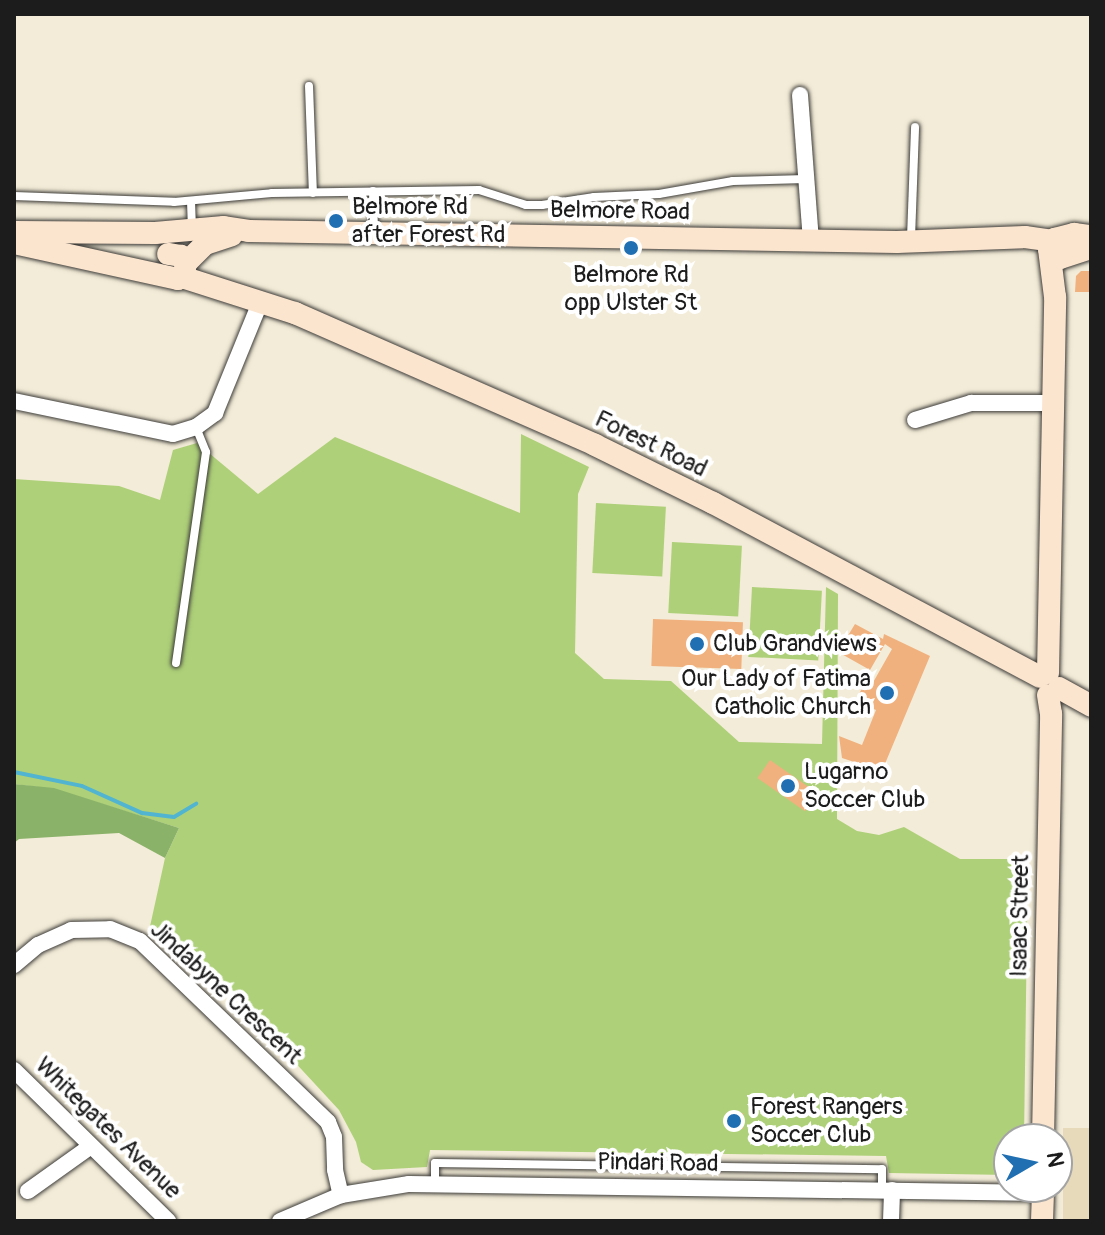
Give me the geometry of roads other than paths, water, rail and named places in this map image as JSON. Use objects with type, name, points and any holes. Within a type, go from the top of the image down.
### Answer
[{"type":"street","points":[[800,95],[811,240]]},
{"type":"street","name":"Belmore Road","points":[[14,232],[185,231],[224,227],[249,231],[991,241],[1005,246],[1091,248]]},
{"type":"street","points":[[174,265],[176,243],[185,231]]},
{"type":"street","name":"Belmore Road","points":[[174,265],[205,244],[249,231]]},
{"type":"street","name":"Belmore Road","points":[[1057,249],[1091,236]]},
{"type":"street","name":"Forest Road","points":[[14,243],[110,264],[174,265],[225,289],[261,300],[451,380],[672,482],[1091,706]]},
{"type":"street","name":"Isaac Street","points":[[1043,1123],[1057,249]]},
{"type":"street","points":[[14,401],[173,434],[196,427],[215,413],[261,300]]},
{"type":"street","points":[[915,420],[971,403],[1054,403]]},
{"type":"street","name":"Jindabyne Crescent","points":[[14,965],[38,945],[71,930],[110,929],[140,941],[328,1122],[334,1137],[335,1170],[341,1195]]},
{"type":"street","name":"Whitegates Avenue","points":[[14,1070],[168,1221]]},
{"type":"street","points":[[28,1191],[91,1146]]},
{"type":"street","name":"Pindari Road","points":[[280,1221],[341,1195],[389,1185],[993,1190]]},
{"type":"street","points":[[887,1190],[891,1221]]},
{"type":"lane","points":[[309,86],[313,193]]},
{"type":"lane","points":[[911,242],[915,127]]},
{"type":"lane","points":[[14,196],[191,201],[313,193],[479,190],[526,205],[542,205],[594,197],[659,194],[733,181],[807,179]]},
{"type":"lane","points":[[373,191],[374,233]]},
{"type":"lane","points":[[185,231],[191,201]]},
{"type":"lane","points":[[176,663],[206,452],[196,427]]},
{"type":"waterway","points":[[14,772],[82,786],[142,813],[174,817],[196,804]]},
{"type":"place","name":"Belmore Rd after Forest Rd","points":[[336,221]]},
{"type":"place","name":"Belmore Rd opp Ulster St","points":[[631,248]]},
{"type":"place","name":"Club Grandviews","points":[[697,644]]},
{"type":"place","name":"Our Lady of Fatima Catholic Church","points":[[887,693]]},
{"type":"place","name":"Lugarno Soccer Club","points":[[788,786]]},
{"type":"place","name":"Forest Rangers Soccer Club","points":[[734,1121]]}]
